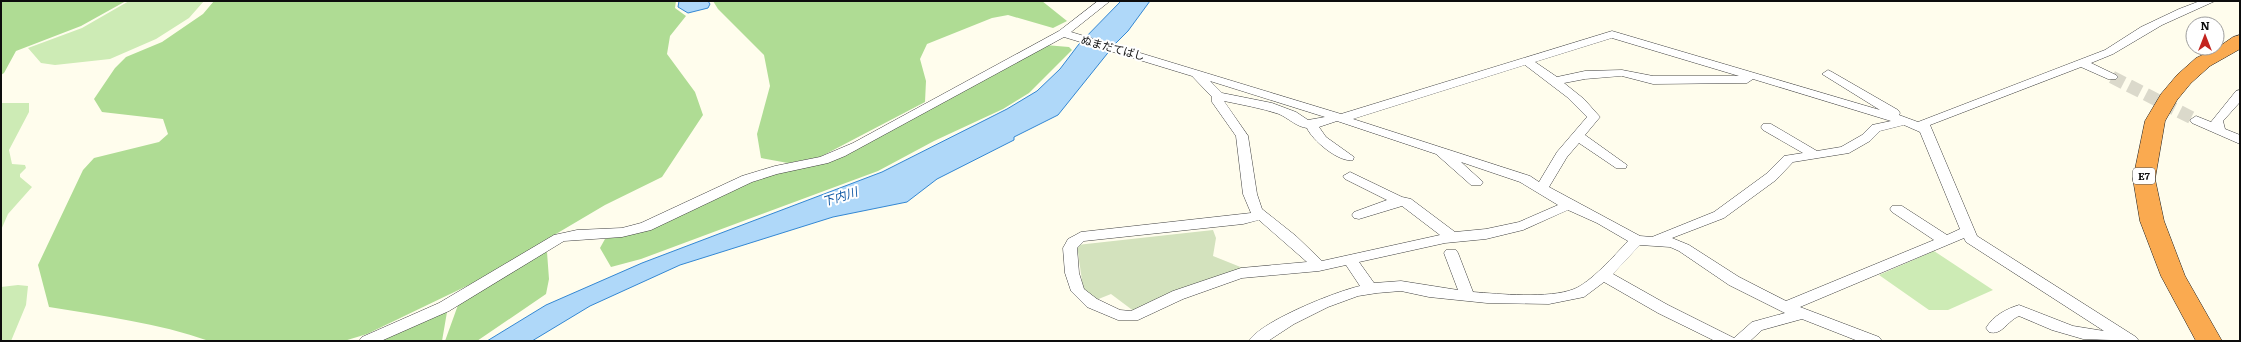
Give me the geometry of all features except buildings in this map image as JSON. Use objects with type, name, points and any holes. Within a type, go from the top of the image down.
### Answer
[{"type":"highway","name":"E7","points":[[2208,339],[2173,276],[2152,221],[2144,179],[2155,121],[2168,98],[2184,79],[2203,62],[2240,41]]},
{"type":"street","points":[[2128,339],[1971,239],[1925,130],[1924,123],[2109,52],[2133,34],[2166,17],[2210,1]]},
{"type":"street","points":[[367,341],[444,307],[559,238],[573,233],[609,234],[653,224],[746,179],[782,167],[824,160],[857,146],[1067,35],[1104,3]]},
{"type":"street","points":[[1049,37],[1079,16],[1104,3]]},
{"type":"street","points":[[1194,72],[1218,96],[1268,106],[1292,115],[1305,124],[1312,125],[1612,34],[1905,121],[1925,130]]},
{"type":"street","name":"ぬまだてばし","points":[[1067,35],[1155,60],[1339,117],[1525,179],[1568,205],[1602,220],[1637,240]]},
{"type":"street","points":[[1525,60],[1554,81],[1588,109],[1594,117],[1562,155],[1541,189]]},
{"type":"street","points":[[2082,63],[2112,77]]},
{"type":"street","points":[[1554,81],[1585,75],[1622,73],[1653,80],[1760,79]]},
{"type":"street","points":[[1828,74],[1903,118],[1905,121]]},
{"type":"street","points":[[2219,129],[2217,121],[2240,94]]},
{"type":"street","points":[[1218,96],[1218,102],[1242,136],[1250,194],[1256,211],[1291,239],[1319,266]]},
{"type":"street","points":[[2196,120],[2219,129],[2240,140]]},
{"type":"street","points":[[1655,240],[1675,234],[1718,215],[1771,177],[1789,159],[1845,150],[1866,138],[1876,128],[1905,121]]},
{"type":"street","points":[[1312,125],[1313,129],[1325,142],[1348,157]]},
{"type":"street","points":[[1767,127],[1814,154]]},
{"type":"street","points":[[1578,136],[1621,165]]},
{"type":"street","points":[[1437,149],[1476,182]]},
{"type":"street","points":[[1350,176],[1399,201],[1412,205],[1453,238]]},
{"type":"street","points":[[1359,214],[1399,201]]},
{"type":"street","points":[[1260,214],[1242,220],[1081,237],[1073,242],[1070,248],[1072,273],[1078,291],[1092,303],[1118,315],[1133,316],[1178,295],[1241,273],[1319,266],[1453,238],[1486,234],[1523,226],[1568,205]]},
{"type":"street","points":[[1897,209],[1946,240]]},
{"type":"street","points":[[1785,307],[1968,231]]},
{"type":"street","points":[[1257,341],[1287,320],[1322,304],[1360,290],[1397,286],[1433,293],[1467,296],[1561,298],[1580,292],[1602,274],[1637,240],[1655,240],[1672,243],[1684,248],[1734,281],[1785,307],[1874,341]]},
{"type":"street","points":[[1451,253],[1467,296]]},
{"type":"street","points":[[1350,259],[1370,289]]},
{"type":"street","points":[[1602,274],[1663,309],[1728,341]]},
{"type":"street","points":[[1994,328],[2009,314],[2019,310],[2095,337],[2128,339]]},
{"type":"street","points":[[1740,341],[1757,326],[1801,314]]},
{"type":"green space","points":[[1,1],[126,1],[81,26],[16,51],[4,73],[1,75]]},
{"type":"green space","points":[[129,1],[204,1],[189,18],[156,39],[110,59],[55,65],[41,63],[28,48],[82,28]]},
{"type":"green space","points":[[214,1],[676,1],[675,8],[686,16],[670,36],[667,54],[695,92],[703,115],[662,177],[605,205],[473,283],[367,334],[344,341],[209,341],[170,329],[49,307],[38,265],[83,170],[94,158],[159,142],[168,134],[163,119],[102,112],[94,99],[115,68],[126,57],[162,42],[203,14]]},
{"type":"green space","points":[[713,1],[1042,1],[1067,21],[1053,28],[1008,15],[992,18],[927,44],[920,59],[926,81],[925,102],[820,157],[788,163],[761,158],[757,134],[770,86],[764,55],[718,9]]},
{"type":"green space","points":[[1045,45],[1069,47],[1072,50],[1029,93],[1003,109],[934,141],[878,171],[641,259],[611,267],[600,248],[605,239],[618,236],[747,181],[784,170],[826,162]]},
{"type":"green space","points":[[1,103],[29,103],[29,112],[9,150],[12,164],[25,165],[26,168],[20,174],[20,177],[32,187],[8,214],[1,230]]},
{"type":"green space","points":[[1213,230],[1216,238],[1213,256],[1248,270],[1135,312],[1111,294],[1096,300],[1083,288],[1077,245]]},
{"type":"green space","points":[[1934,251],[1993,290],[1948,310],[1929,310],[1879,275]]},
{"type":"green space","points":[[547,252],[549,279],[546,294],[477,341],[445,341],[458,305],[539,254]]},
{"type":"green space","points":[[18,285],[28,286],[26,305],[11,341],[1,341],[1,287]]},
{"type":"green space","points":[[443,311],[447,312],[442,341],[379,341]]},
{"type":"water","points":[[679,1],[708,1],[710,4],[708,8],[688,13],[678,7]]},
{"type":"water","name":"下内川","points":[[1121,1],[1150,1],[1128,31],[1115,44],[1058,115],[1014,137],[1014,140],[937,179],[907,202],[833,217],[680,265],[590,306],[532,341],[487,341],[546,305],[642,263],[882,172],[1007,109],[1037,91],[1060,69],[1079,44]]},
{"type":"tunnel","points":[[2112,77],[2196,120]]}]
